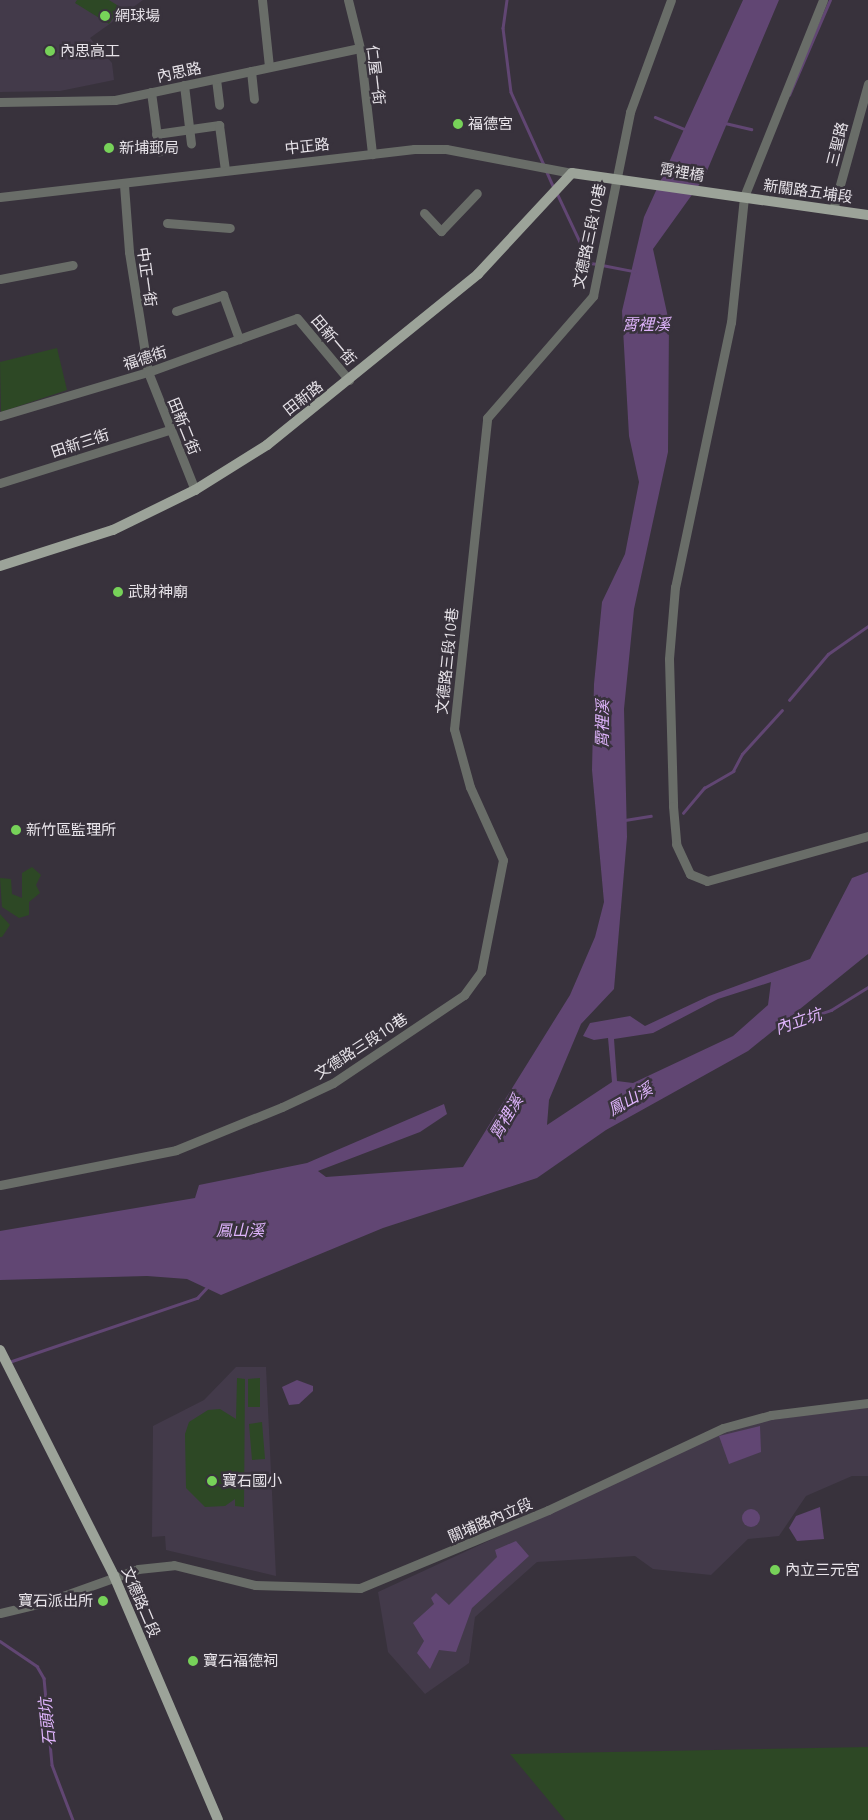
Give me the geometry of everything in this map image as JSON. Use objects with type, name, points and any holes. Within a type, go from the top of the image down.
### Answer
[{"type":"main road","name":"中正路","points":[[572,172],[616,177]]},
{"type":"main road","name":"田新路","points":[[0,566],[113,530],[195,490],[267,445],[478,274],[572,172]]},
{"type":"main road","name":"霄裡橋","points":[[616,177],[744,197]]},
{"type":"main road","name":"新關路五埔段","points":[[744,197],[868,216]]},
{"type":"main road","name":"文德路二段","points":[[0,1350],[114,1576],[218,1820]]},
{"type":"street","points":[[262,0],[269,67]]},
{"type":"street","name":"仁屋一街","points":[[348,0],[360,48],[372,154]]},
{"type":"street","name":"文德路三段10巷","points":[[0,1185],[176,1150],[282,1107],[333,1084],[464,995],[481,972],[502,860],[470,787],[454,729],[487,418],[593,296],[630,112],[672,0]]},
{"type":"street","points":[[824,0],[744,197],[731,322],[675,587],[669,668],[676,844],[690,874],[707,881],[868,836]]},
{"type":"street","name":"內思路","points":[[0,102],[115,100],[360,48]]},
{"type":"street","points":[[251,71],[254,99]]},
{"type":"street","points":[[216,78],[219,105]]},
{"type":"street","name":"三聖路","points":[[833,210],[868,84]]},
{"type":"street","points":[[184,85],[191,144]]},
{"type":"street","points":[[151,92],[159,151]]},
{"type":"street","points":[[156,134],[219,125],[225,170]]},
{"type":"street","name":"中正路","points":[[0,197],[124,185],[225,170],[372,154],[446,149],[572,172]]},
{"type":"street","name":"中正一街","points":[[124,185],[129,252],[148,372]]},
{"type":"street","points":[[424,214],[441,231],[477,192]]},
{"type":"street","points":[[167,223],[230,228]]},
{"type":"street","points":[[0,279],[73,266]]},
{"type":"street","points":[[176,310],[223,296],[239,339]]},
{"type":"street","name":"田新一街","points":[[297,318],[349,380]]},
{"type":"street","name":"福德街","points":[[0,416],[148,372],[297,318]]},
{"type":"street","name":"田新二街","points":[[148,372],[169,430],[195,490]]},
{"type":"street","name":"田新三街","points":[[0,483],[169,430]]},
{"type":"street","name":"關埔路內立段","points":[[0,1613],[46,1602],[114,1576],[174,1565],[255,1584],[360,1588],[548,1510],[723,1428],[771,1415],[868,1403]]},
{"type":"shaded area","name":"內思高工","points":[[0,0],[143,0],[90,38],[112,63],[114,80],[60,91],[0,92]]},
{"type":"shaded area","name":"寶石國小","points":[[236,1367],[266,1367],[276,1576],[166,1550],[165,1536],[152,1537],[153,1426],[204,1400]]},
{"type":"shaded area","points":[[868,1406],[868,1476],[852,1476],[806,1496],[779,1536],[748,1539],[711,1575],[653,1569],[635,1556],[537,1562],[475,1617],[469,1663],[425,1694],[388,1652],[378,1592],[715,1436],[752,1423]]},
{"type":"green space","name":"網球場","points":[[77,0],[109,0],[120,7],[109,24],[75,3]]},
{"type":"green space","points":[[57,348],[67,390],[1,412],[0,362]]},
{"type":"green space","points":[[32,867],[41,875],[36,885],[40,893],[29,902],[29,915],[19,918],[2,907],[0,878],[11,879],[12,894],[22,898],[22,873]]},
{"type":"green space","points":[[0,914],[10,925],[2,937],[0,937]]},
{"type":"green space","points":[[237,1378],[245,1379],[244,1507],[235,1506],[235,1499],[225,1506],[205,1507],[186,1488],[185,1434],[189,1422],[208,1410],[220,1409],[236,1419]]},
{"type":"green space","points":[[260,1378],[260,1407],[248,1407],[248,1379]]},
{"type":"green space","points":[[262,1422],[265,1459],[252,1460],[249,1424]]},
{"type":"green space","points":[[868,1747],[868,1820],[565,1820],[510,1754]]},
{"type":"water","points":[[743,0],[779,0],[704,178],[653,249],[669,322],[668,452],[634,609],[624,709],[627,837],[614,989],[581,1024],[549,1100],[547,1125],[612,1082],[608,1038],[594,1040],[583,1036],[590,1023],[630,1016],[645,1026],[709,996],[810,959],[852,878],[868,872],[868,954],[748,1051],[606,1130],[537,1178],[383,1228],[221,1295],[187,1279],[147,1276],[0,1280],[0,1231],[195,1198],[199,1185],[307,1163],[444,1104],[447,1114],[420,1132],[318,1171],[326,1177],[463,1167],[570,995],[595,937],[604,902],[592,770],[594,684],[602,602],[625,554],[639,482],[629,436],[622,311],[644,217]],"holes":[[[771,982],[768,1005],[733,1036],[633,1083],[617,1081],[614,1039],[653,1033],[718,999]]]},
{"type":"water","points":[[297,1380],[313,1386],[313,1391],[299,1404],[289,1405],[282,1387]]},
{"type":"water","points":[[760,1426],[761,1452],[729,1464],[719,1436]]},
{"type":"water","points":[[820,1507],[824,1539],[797,1541],[789,1528],[796,1516]]},
{"type":"water","points":[[751,1509],[757,1512],[760,1518],[757,1524],[751,1527],[745,1524],[742,1518],[745,1512]]},
{"type":"water","points":[[516,1541],[529,1556],[472,1608],[456,1652],[439,1650],[430,1669],[417,1653],[424,1641],[413,1623],[434,1604],[431,1598],[436,1593],[449,1605],[497,1557],[495,1550]]},
{"type":"waterway","points":[[507,0],[503,28],[511,92],[544,165]]},
{"type":"waterway","points":[[789,95],[830,0]]},
{"type":"waterway","points":[[655,117],[684,129]]},
{"type":"waterway","points":[[725,123],[751,129]]},
{"type":"waterway","points":[[546,170],[554,188]]},
{"type":"waterway","points":[[557,193],[590,263],[597,264]]},
{"type":"waterway","points":[[602,265],[634,271]]},
{"type":"waterway","points":[[789,700],[828,654],[868,626]]},
{"type":"waterway","points":[[683,813],[704,788],[733,771],[742,754],[782,710]]},
{"type":"waterway","points":[[625,820],[651,816]]},
{"type":"waterway","name":"內立坑","points":[[777,1028],[831,1010],[868,987]]},
{"type":"waterway","points":[[9,1362],[197,1298],[208,1286]]},
{"type":"waterway","name":"石頭坑","points":[[0,1641],[37,1666],[44,1678],[52,1765],[73,1820]]},
{"type":"place","name":"網球場","points":[[105,16]]},
{"type":"place","name":"內思高工","points":[[50,51]]},
{"type":"place","name":"福德宮","points":[[458,124]]},
{"type":"place","name":"新埔郵局","points":[[109,148]]},
{"type":"place","name":"武財神廟","points":[[118,592]]},
{"type":"place","name":"新竹區監理所","points":[[16,830]]},
{"type":"place","name":"寶石國小","points":[[212,1481]]},
{"type":"place","name":"內立三元宮","points":[[775,1570]]},
{"type":"place","name":"寶石派出所","points":[[103,1601]]},
{"type":"place","name":"寶石福德祠","points":[[193,1661]]},
{"type":"water label","name":"霄裡溪","points":[[646,324]]},
{"type":"water label","name":"霄裡溪","points":[[602,724]]},
{"type":"water label","name":"鳳山溪","points":[[630,1099]]},
{"type":"water label","name":"霄裡溪","points":[[506,1117]]},
{"type":"water label","name":"鳳山溪","points":[[240,1230]]}]
